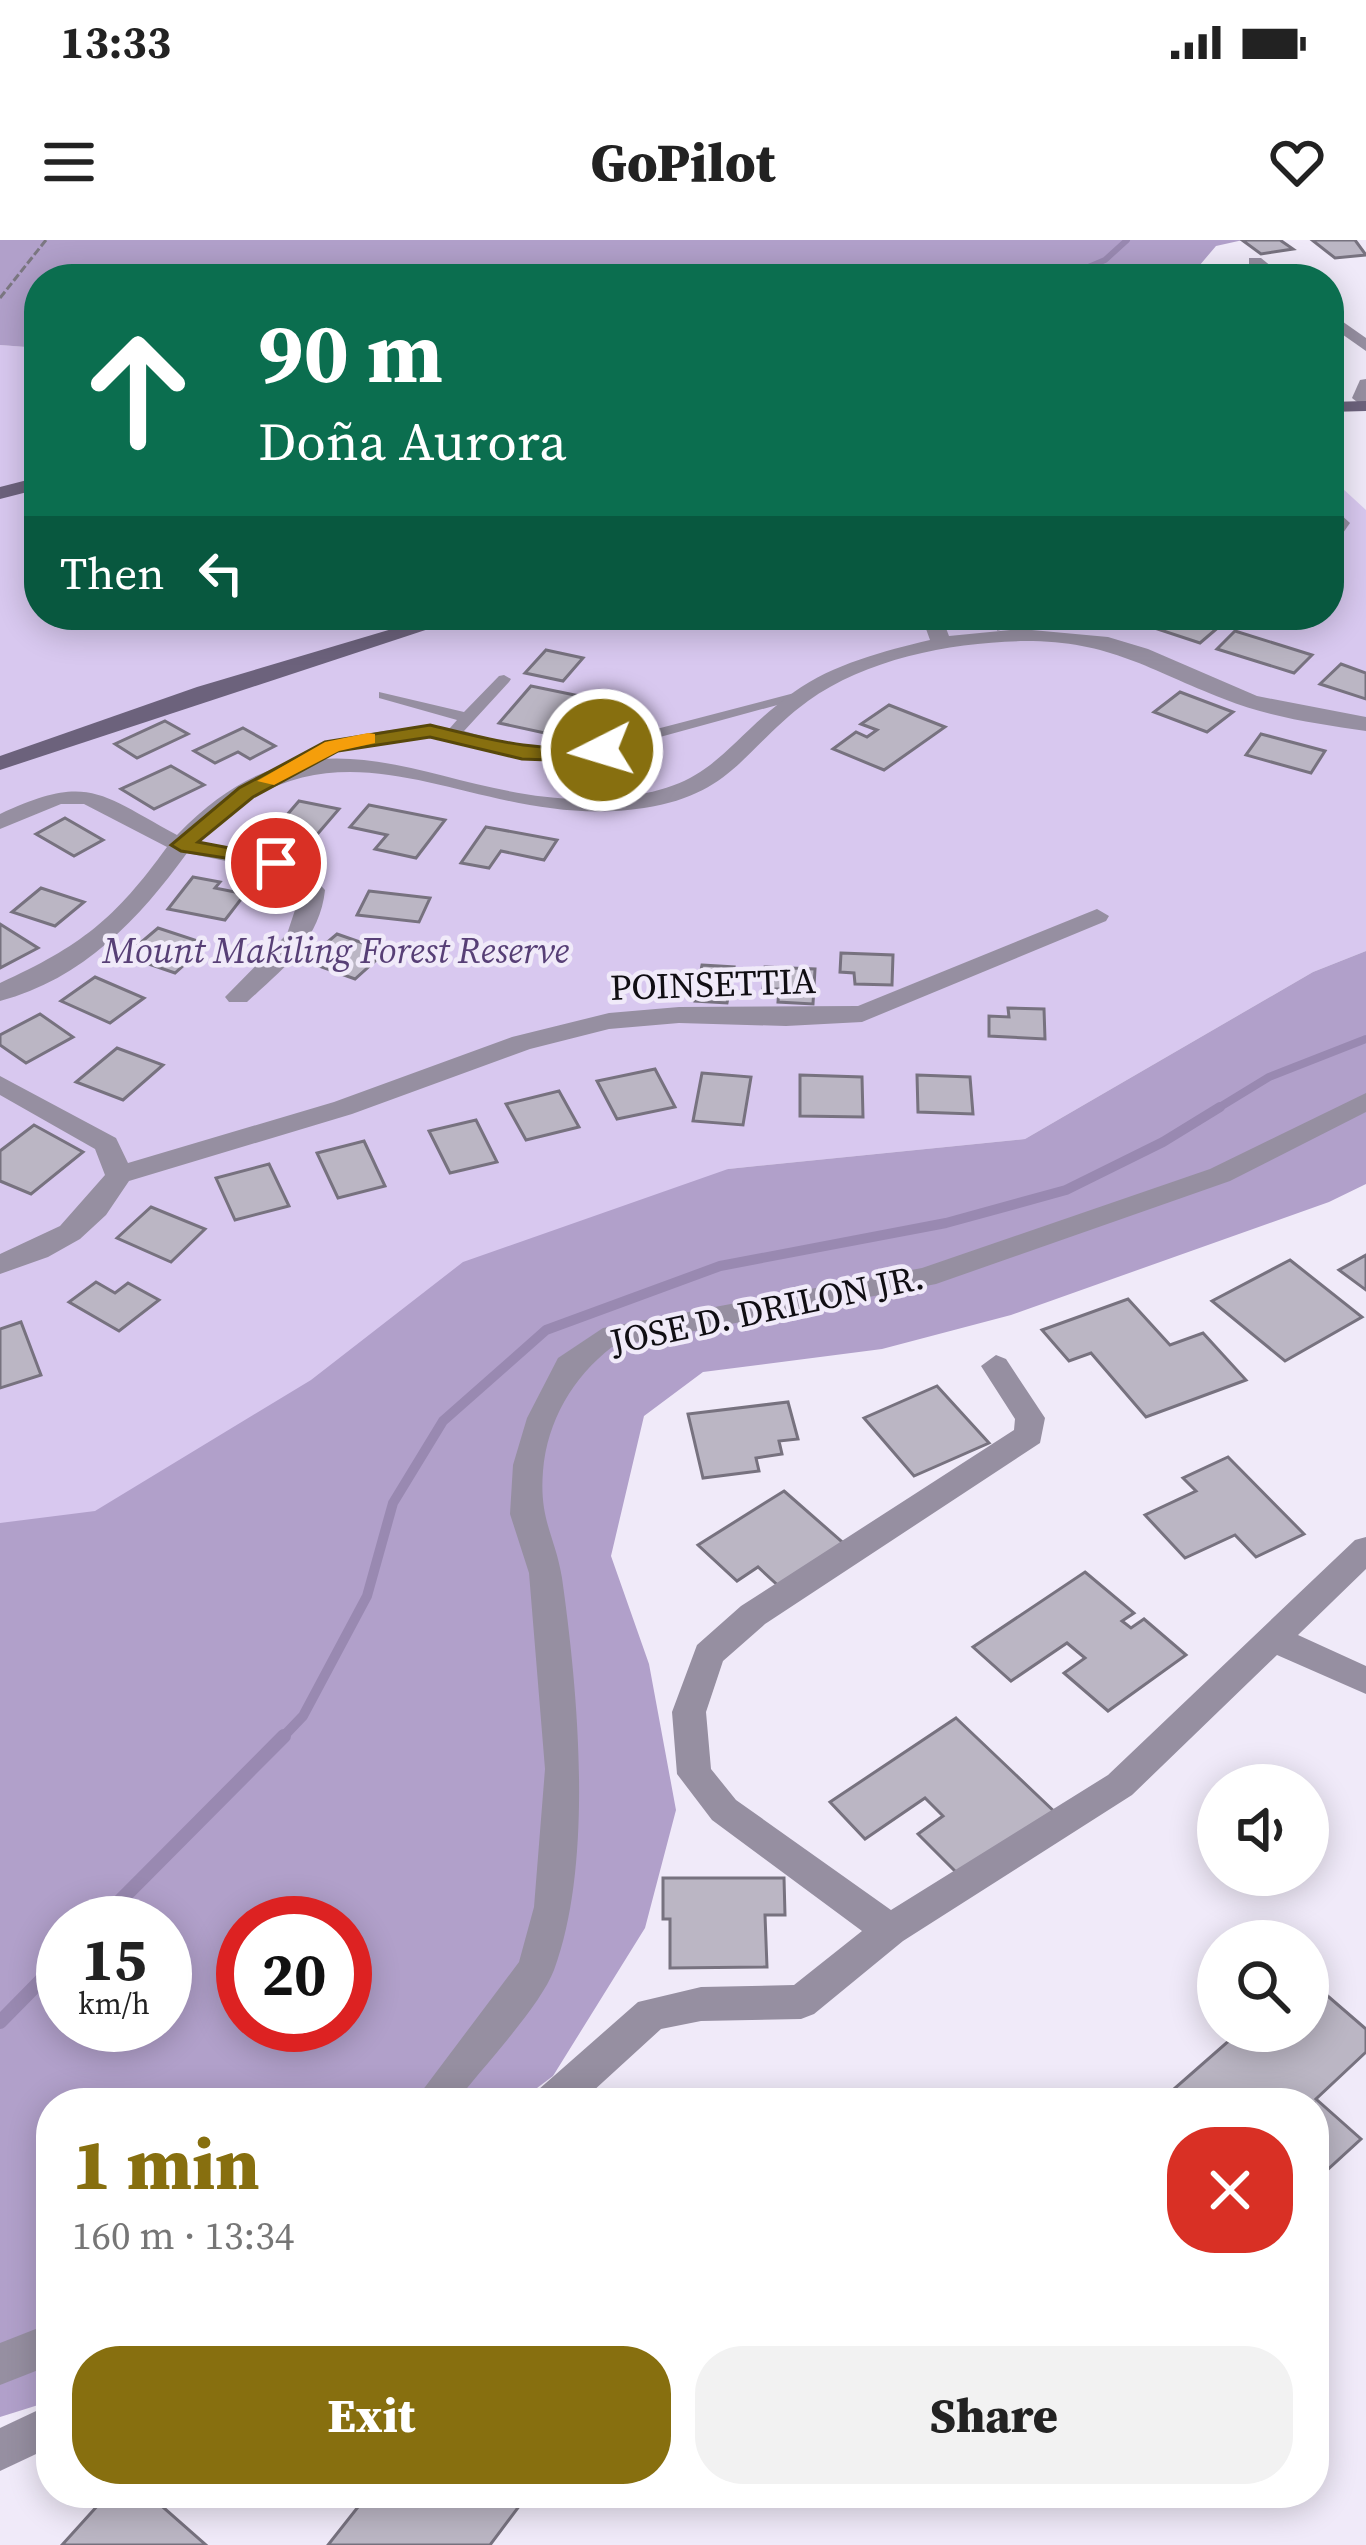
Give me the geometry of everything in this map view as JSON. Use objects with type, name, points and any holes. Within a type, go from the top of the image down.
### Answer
[{"type":"main road","points":[[0,763],[205,692],[411,630]]},
{"type":"street","points":[[1255,261],[1259,264]]},
{"type":"street","points":[[1366,384],[1361,398],[1366,405]]},
{"type":"street","points":[[937,630],[942,644]]},
{"type":"street","points":[[0,993],[88,946],[125,918],[181,845],[213,815],[280,773],[325,764],[366,764],[503,797],[584,807],[666,796],[704,783],[745,752],[802,696],[877,661],[942,644],[1028,637],[1109,644],[1266,706],[1366,724]]},
{"type":"street","points":[[0,822],[75,795],[111,807],[181,845],[276,863],[297,873],[314,890],[314,908],[295,942],[238,997]]},
{"type":"street","name":"POINSETTIA","points":[[119,1175],[344,1108],[521,1043],[609,1021],[679,1015],[862,1014],[1097,916]]},
{"type":"street","points":[[0,1084],[106,1144],[119,1175],[96,1214],[33,1255],[0,1264]]},
{"type":"street","name":"JOSE D. DRILON JR.","points":[[444,2088],[536,1969],[552,1907],[562,1769],[544,1573],[526,1514],[528,1465],[542,1418],[568,1365],[604,1338],[926,1277],[1040,1240],[1220,1175],[1366,1101]]},
{"type":"street","points":[[890,1930],[724,1810],[694,1774],[689,1712],[709,1654],[754,1615],[1029,1435],[1030,1418],[996,1366]]},
{"type":"street","points":[[569,2088],[651,2014],[701,2004],[801,2002],[890,1930],[1120,1784],[1366,1549]]},
{"type":"street","points":[[1271,1637],[1366,1681]]},
{"type":"street","points":[[0,2364],[36,2350]]},
{"type":"street","points":[[0,2450],[36,2433]]},
{"type":"lane","points":[[453,733],[504,679]]},
{"type":"lane","points":[[384,695],[467,718]]},
{"type":"lane","points":[[280,773],[332,746],[381,736],[453,733],[522,753],[576,755],[802,696]]},
{"type":"path","points":[[27,264],[46,240]]},
{"type":"path","points":[[0,298],[24,268]]},
{"type":"path","points":[[594,724],[614,701]]},
{"type":"green space","name":"Mount Makiling Forest Reserve","points":[[0,345],[24,347],[24,630],[1344,630],[1344,490],[1366,510],[1366,951],[1313,972],[1025,1139],[728,1169],[0,1897]]},
{"type":"shaded area","points":[[0,240],[1243,240],[1216,246],[1201,264],[24,264],[24,347],[0,345]]},
{"type":"shaded area","points":[[1366,951],[1366,1184],[1329,1202],[1011,1315],[882,1349],[703,1372],[644,1416],[611,1556],[649,1664],[676,1810],[645,1928],[553,2076],[537,2088],[36,2088],[36,2406],[0,2417],[0,1523],[95,1511],[311,1380],[463,1262],[728,1169],[1025,1139],[1313,972]]},
{"type":"building","points":[[1242,240],[1280,240],[1293,249],[1261,254]]},
{"type":"building","points":[[1312,240],[1355,240],[1366,255],[1335,258]]},
{"type":"building","points":[[1160,630],[1215,630],[1200,643]]},
{"type":"building","points":[[1235,631],[1312,655],[1294,673],[1217,649]]},
{"type":"building","points":[[546,650],[583,658],[563,681],[525,673]]},
{"type":"building","points":[[1341,664],[1366,673],[1366,699],[1320,684]]},
{"type":"building","points":[[531,686],[599,700],[568,738],[499,723]]},
{"type":"building","points":[[1180,692],[1233,712],[1207,732],[1154,712]]},
{"type":"building","points":[[889,705],[945,727],[884,770],[833,749],[856,732],[867,737],[877,730],[861,724]]},
{"type":"building","points":[[165,721],[188,734],[137,758],[115,744]]},
{"type":"building","points":[[243,728],[275,746],[250,759],[238,752],[215,763],[194,751]]},
{"type":"building","points":[[1261,734],[1325,751],[1311,773],[1246,755]]},
{"type":"building","points":[[171,766],[204,785],[154,809],[121,789]]},
{"type":"building","points":[[299,801],[339,809],[302,852],[241,839],[259,818],[280,823]]},
{"type":"building","points":[[369,805],[445,820],[416,858],[375,849],[387,835],[350,827]]},
{"type":"building","points":[[65,818],[103,840],[74,856],[36,834]]},
{"type":"building","points":[[486,827],[557,840],[544,860],[501,851],[489,868],[461,863]]},
{"type":"building","points":[[193,877],[220,882],[215,888],[245,894],[225,920],[168,909]]},
{"type":"building","points":[[41,888],[84,902],[55,926],[12,912]]},
{"type":"building","points":[[369,891],[430,898],[419,922],[357,915]]},
{"type":"building","points":[[0,924],[38,948],[0,968]]},
{"type":"building","points":[[158,928],[207,944],[175,973],[125,956]]},
{"type":"building","points":[[337,934],[386,951],[355,979],[305,961]]},
{"type":"building","points":[[841,953],[893,955],[892,985],[855,984],[854,973],[840,972]]},
{"type":"building","points":[[702,965],[734,967],[727,1003],[695,1001]]},
{"type":"building","points":[[765,967],[815,969],[813,1004],[778,1002],[779,989],[763,989]]},
{"type":"building","points":[[95,977],[144,998],[110,1023],[61,1001]]},
{"type":"building","points":[[1008,1008],[1044,1009],[1045,1039],[989,1036],[989,1016],[1009,1017]]},
{"type":"building","points":[[40,1014],[73,1037],[26,1063],[0,1045],[0,1035]]},
{"type":"building","points":[[117,1048],[163,1065],[123,1100],[76,1082]]},
{"type":"building","points":[[655,1069],[675,1107],[617,1119],[597,1081]]},
{"type":"building","points":[[702,1073],[751,1077],[743,1125],[693,1121]]},
{"type":"building","points":[[800,1075],[862,1077],[863,1117],[800,1116]]},
{"type":"building","points":[[917,1075],[970,1077],[973,1114],[918,1112]]},
{"type":"building","points":[[559,1091],[579,1127],[526,1140],[506,1104]]},
{"type":"building","points":[[476,1120],[497,1162],[450,1173],[429,1131]]},
{"type":"building","points":[[34,1125],[83,1152],[31,1194],[0,1181],[0,1151]]},
{"type":"building","points":[[364,1141],[385,1186],[338,1198],[317,1153]]},
{"type":"building","points":[[269,1164],[289,1206],[235,1220],[216,1178]]},
{"type":"building","points":[[151,1207],[205,1229],[171,1262],[117,1238]]},
{"type":"building","points":[[1366,1255],[1366,1290],[1339,1270]]},
{"type":"building","points":[[1290,1260],[1362,1317],[1285,1361],[1212,1301]]},
{"type":"building","points":[[96,1282],[115,1293],[128,1283],[159,1300],[119,1331],[69,1302]]},
{"type":"building","points":[[1128,1299],[1170,1345],[1203,1333],[1246,1380],[1146,1417],[1091,1353],[1069,1361],[1042,1330]]},
{"type":"building","points":[[21,1322],[41,1375],[0,1388],[0,1329]]},
{"type":"building","points":[[937,1386],[989,1443],[914,1476],[864,1418]]},
{"type":"building","points":[[788,1402],[798,1439],[779,1441],[782,1454],[756,1458],[759,1471],[703,1478],[688,1414]]},
{"type":"building","points":[[1228,1457],[1304,1534],[1256,1557],[1235,1535],[1185,1558],[1145,1515],[1196,1491],[1183,1478]]},
{"type":"building","points":[[784,1491],[848,1547],[783,1590],[758,1567],[737,1581],[698,1545]]},
{"type":"building","points":[[1085,1572],[1134,1613],[1122,1621],[1131,1628],[1144,1619],[1186,1655],[1108,1711],[1064,1673],[1085,1658],[1067,1643],[1011,1681],[973,1647]]},
{"type":"building","points":[[956,1718],[1059,1816],[965,1881],[918,1834],[943,1816],[925,1798],[865,1839],[830,1802]]},
{"type":"building","points":[[663,1878],[784,1878],[785,1915],[765,1915],[767,1967],[670,1968],[670,1919],[663,1919]]},
{"type":"building","points":[[1329,1997],[1366,2029],[1366,2052],[1328,2088],[1175,2088],[1216,2052],[1329,2052]]},
{"type":"building","points":[[1329,2111],[1361,2139],[1329,2168]]},
{"type":"building","points":[[95,2508],[164,2508],[206,2545],[62,2545]]},
{"type":"building","points":[[357,2508],[518,2508],[490,2545],[328,2545]]},
{"type":"waterway","points":[[1096,264],[1127,240]]},
{"type":"waterway","points":[[1215,1110],[1269,1077],[1366,1039]]},
{"type":"waterway","points":[[281,1739],[303,1716],[367,1596],[393,1503],[443,1421],[546,1330],[720,1266],[946,1223],[1066,1190],[1163,1142],[1220,1107]]},
{"type":"waterway","points":[[125,1896],[284,1736]]},
{"type":"waterway","points":[[0,2022],[36,1985]]},
{"type":"slow traffic","points":[[267,781],[332,746],[368,739]]},
{"type":"route","points":[[276,863],[181,845],[246,793],[332,746],[430,731],[546,756],[602,750]]}]
